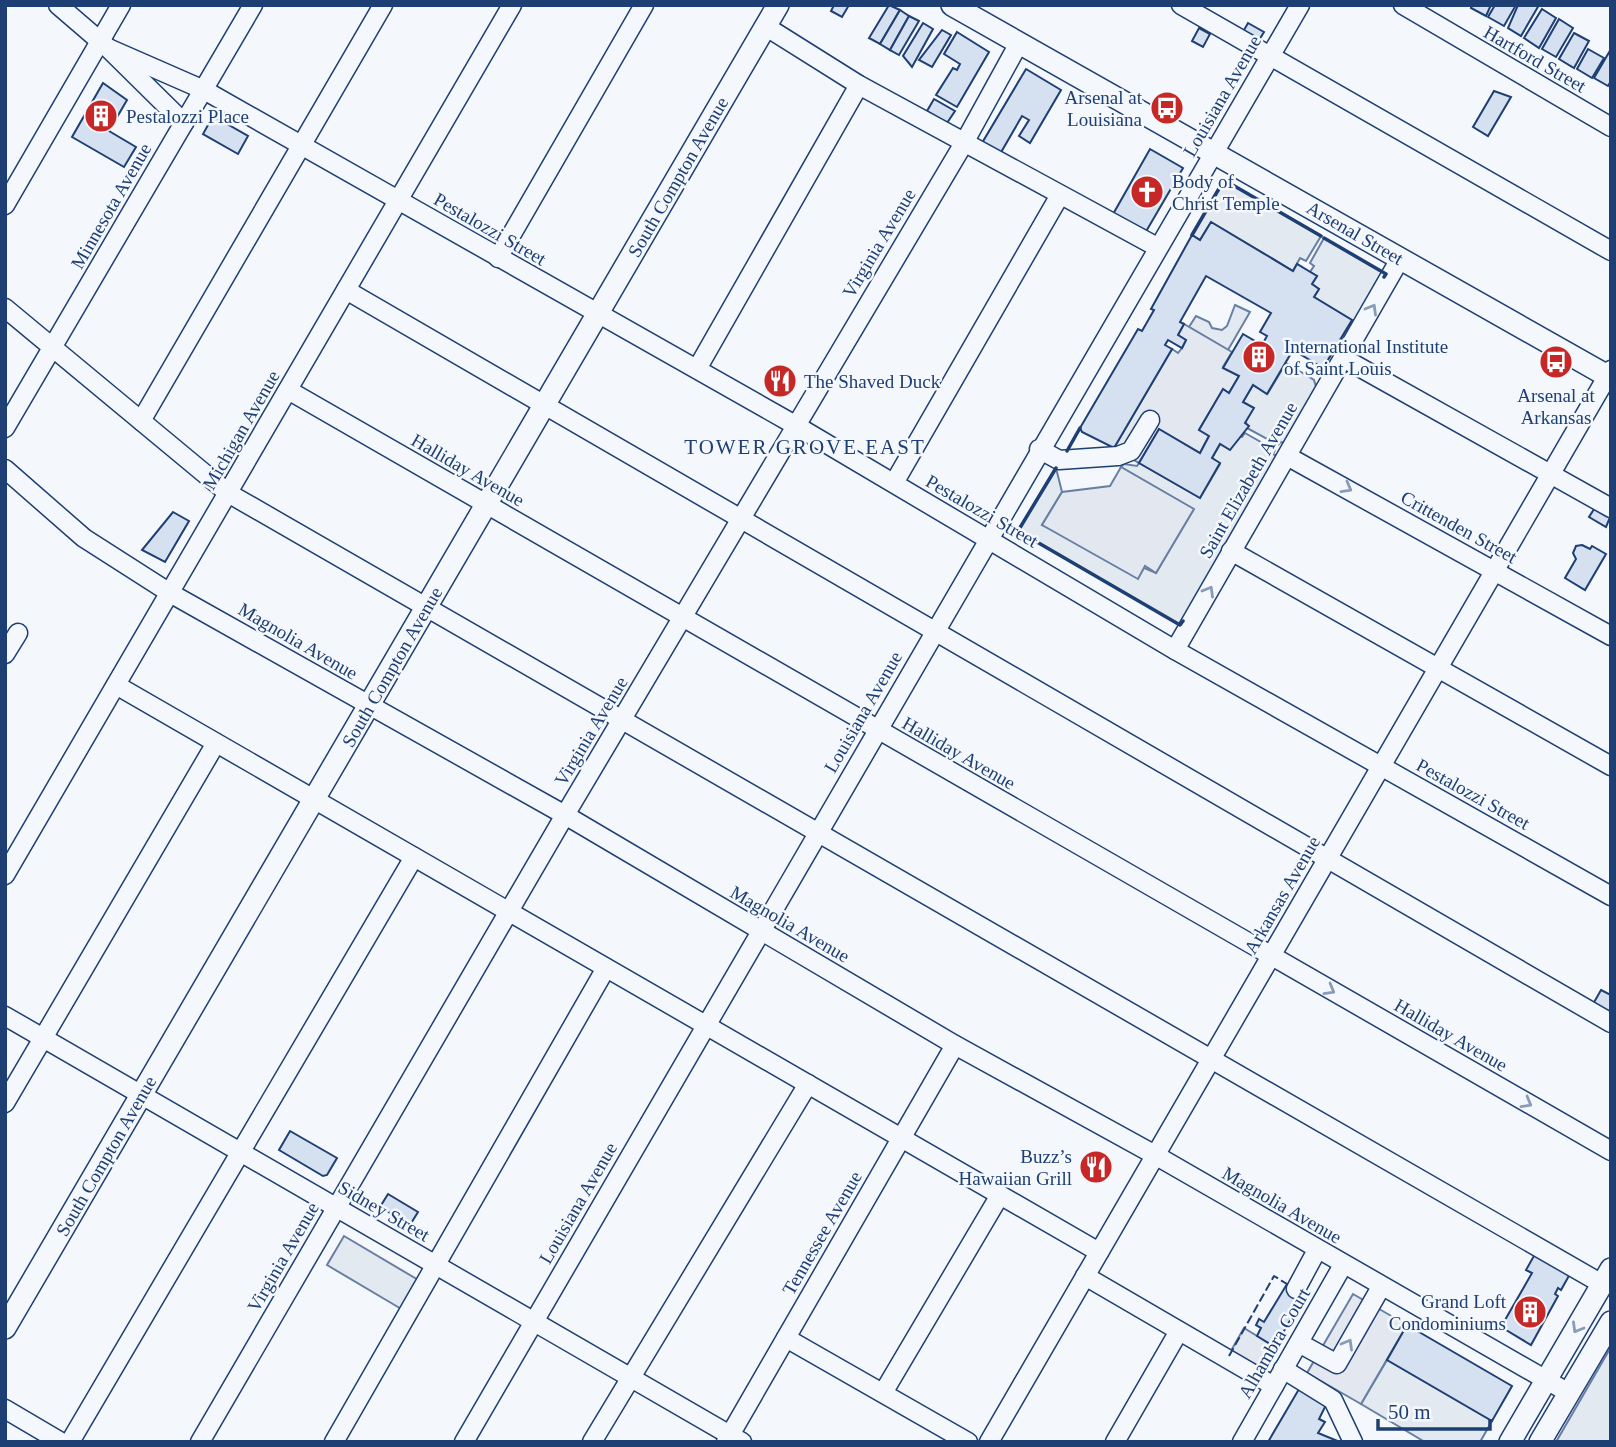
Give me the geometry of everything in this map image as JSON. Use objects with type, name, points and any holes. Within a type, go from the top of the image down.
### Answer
[{"type":"main road","name":"South Compton Avenue","points":[[5,1328],[778,5]]},
{"type":"main road","name":"Arsenal Street","points":[[953,5],[1400,259],[1609,374]]},
{"type":"main road","points":[[1510,1442],[1606,1277]]},
{"type":"main road","points":[[1540,1442],[1611,1322]]},
{"type":"street","name":"Pestalozzi Street","points":[[58,5],[104,45],[184,123]]},
{"type":"street","points":[[5,205],[104,45],[121,5]]},
{"type":"street","name":"Minnesota Avenue","points":[[5,428],[253,5]]},
{"type":"street","points":[[141,421],[383,5]]},
{"type":"street","name":"Michigan Avenue","points":[[5,875],[512,5]]},
{"type":"street","points":[[498,258],[645,5]]},
{"type":"street","points":[[1181,5],[1611,251]]},
{"type":"street","name":"Louisiana Avenue","points":[[464,1442],[1039,449],[1300,5]]},
{"type":"street","name":"Hartford Street","points":[[1403,5],[1611,127]]},
{"type":"street","points":[[765,26],[859,85],[1157,247]]},
{"type":"street","name":"Virginia Avenue","points":[[200,1442],[565,815],[964,143],[1019,43]]},
{"type":"street","name":"Pestalozzi Street","points":[[104,45],[204,90],[597,315],[796,425],[1175,650],[1611,896]]},
{"type":"street","points":[[697,369],[859,85]]},
{"type":"street","points":[[894,483],[1060,195]]},
{"type":"street","name":"Saint Elizabeth Avenue","points":[[1175,650],[1400,259]]},
{"type":"street","points":[[346,290],[1611,1023]]},
{"type":"street","points":[[5,308],[228,493],[1212,1058],[1606,1277]]},
{"type":"street","points":[[1343,358],[1611,508]]},
{"type":"street","name":"Arkansas Avenue","points":[[989,1442],[1609,374]]},
{"type":"street","name":"Halliday Avenue","points":[[288,390],[1611,1151]]},
{"type":"street","points":[[1039,449],[1059,460],[1118,456],[1130,450],[1150,420]]},
{"type":"street","name":"Crittenden Street","points":[[1287,456],[1611,636]]},
{"type":"street","name":"Magnolia Avenue","points":[[5,470],[84,538],[170,593],[565,815],[955,1045],[1155,1155],[1569,1393]]},
{"type":"street","points":[[1231,551],[1611,766]]},
{"type":"street","points":[[5,654],[18,632]]},
{"type":"street","points":[[116,685],[1099,1252]]},
{"type":"street","points":[[5,1103],[216,743]]},
{"type":"street","points":[[70,1442],[414,857]]},
{"type":"street","points":[[334,1442],[606,968]]},
{"type":"street","name":"Sidney Street","points":[[5,1016],[733,1439]]},
{"type":"street","name":"Tennessee Avenue","points":[[733,1439],[786,1338],[955,1045]]},
{"type":"street","points":[[592,1442],[808,1084]]},
{"type":"street","points":[[883,1393],[1000,1195]]},
{"type":"street","points":[[1296,1289],[1317,1250]]},
{"type":"street","name":"Alhambra Court","points":[[1242,1442],[1343,1265]]},
{"type":"street","points":[[1085,1276],[1274,1385]]},
{"type":"street","points":[[1299,1343],[1337,1364],[1381,1287]]},
{"type":"street","points":[[1115,1442],[1180,1331]]},
{"type":"street","points":[[786,1338],[968,1442]]},
{"type":"street","points":[[1283,1369],[1333,1400],[1353,1442]]},
{"type":"street","points":[[5,1409],[61,1442]]},
{"type":"shaded area","points":[[1224,180],[1321,236],[1306,261],[1300,258],[1293,271],[1211,222],[1200,240],[1192,235]]},
{"type":"shaded area","points":[[1324,238],[1386,274],[1328,370],[1323,368],[1352,320],[1314,297],[1319,289],[1312,284],[1317,276],[1310,272],[1314,266],[1310,263]]},
{"type":"shaded area","points":[[1235,305],[1250,312],[1228,350],[1189,327],[1196,316],[1209,322],[1212,328],[1222,330],[1227,326]]},
{"type":"shaded area","points":[[1184,324],[1232,352],[1223,367],[1239,376],[1229,393],[1223,390],[1199,430],[1209,436],[1200,453],[1159,429],[1139,463],[1114,448],[1172,349],[1178,353],[1182,348],[1186,340],[1178,335]]},
{"type":"shaded area","points":[[1286,363],[1314,380],[1317,390],[1286,444],[1281,442],[1278,445],[1247,428],[1243,402],[1253,385],[1268,393]]},
{"type":"shaded area","points":[[1245,433],[1275,450],[1273,454],[1279,457],[1180,625],[1018,531],[1056,468],[1062,492],[1042,525],[1156,573],[1193,509],[1121,467],[1124,464],[1137,466],[1139,463],[1200,498],[1220,464],[1212,458],[1220,444],[1239,435],[1242,437]]},
{"type":"shaded area","points":[[1121,467],[1194,509],[1156,573],[1145,566],[1138,579],[1042,525],[1062,492],[1110,486]]},
{"type":"shaded area","points":[[344,1236],[420,1281],[403,1310],[327,1265]]},
{"type":"shaded area","points":[[1353,1294],[1407,1325],[1361,1404],[1307,1373]]},
{"type":"shaded area","points":[[1244,1328],[1275,1347],[1260,1374],[1228,1356]]},
{"type":"shaded area","points":[[1611,1347],[1611,1442],[1556,1442]]},
{"type":"shaded area","points":[[1387,1360],[1492,1421],[1480,1442],[1425,1442],[1361,1404]]},
{"type":"building","points":[[834,5],[849,5],[842,17],[831,11]]},
{"type":"building","points":[[889,5],[900,10],[880,44],[869,38]]},
{"type":"building","points":[[1472,5],[1491,5],[1486,16],[1471,8]]},
{"type":"building","points":[[1495,5],[1516,5],[1504,26],[1488,17]]},
{"type":"building","points":[[1518,5],[1539,5],[1521,36],[1508,28]]},
{"type":"building","points":[[1542,9],[1556,18],[1539,48],[1524,38]]},
{"type":"building","points":[[900,10],[909,16],[890,50],[880,44]]},
{"type":"building","points":[[909,16],[919,21],[899,55],[890,50]]},
{"type":"building","points":[[1559,19],[1573,28],[1556,57],[1542,49]]},
{"type":"building","points":[[923,23],[933,29],[912,67],[903,56]]},
{"type":"building","points":[[1248,23],[1264,32],[1256,45],[1240,37]]},
{"type":"building","points":[[1199,28],[1210,34],[1203,47],[1192,41]]},
{"type":"building","points":[[942,30],[951,35],[932,67],[919,60]]},
{"type":"building","points":[[957,32],[989,52],[957,107],[936,95],[953,68],[957,70],[960,64],[944,54]]},
{"type":"building","points":[[1574,33],[1589,41],[1574,68],[1559,59]]},
{"type":"building","points":[[1588,49],[1604,58],[1592,78],[1577,69]]},
{"type":"building","points":[[1611,49],[1611,81],[1608,86],[1594,78]]},
{"type":"building","points":[[1026,69],[1061,90],[1030,143],[1019,136],[1029,120],[1022,116],[1000,154],[982,143]]},
{"type":"building","name":"Pestalozzi Place","points":[[103,83],[127,100],[109,131],[136,147],[124,167],[72,137]]},
{"type":"building","points":[[1494,91],[1511,97],[1488,136],[1473,127]]},
{"type":"building","points":[[934,99],[955,111],[947,123],[927,111]]},
{"type":"building","points":[[213,116],[248,136],[238,154],[203,134]]},
{"type":"building","name":"Body of Christ Temple","points":[[1150,149],[1183,168],[1144,235],[1112,216]]},
{"type":"building","name":"International Institute of Saint Louis","points":[[1211,222],[1293,271],[1297,264],[1317,276],[1312,284],[1319,289],[1314,297],[1352,320],[1323,368],[1293,350],[1267,394],[1253,385],[1243,402],[1254,408],[1245,423],[1249,426],[1230,450],[1220,444],[1212,458],[1220,463],[1200,498],[1139,463],[1159,429],[1200,453],[1209,436],[1199,430],[1223,389],[1229,393],[1239,376],[1223,368],[1243,334],[1262,345],[1267,336],[1260,332],[1271,313],[1206,276],[1180,322],[1184,324],[1178,335],[1186,340],[1182,348],[1168,340],[1165,345],[1172,349],[1114,448],[1082,432],[1080,428],[1138,329],[1142,331],[1154,310],[1151,309],[1192,235],[1200,240]]},
{"type":"building","points":[[1596,506],[1611,515],[1606,527],[1589,517]]},
{"type":"building","points":[[173,512],[189,521],[165,562],[142,550]]},
{"type":"building","points":[[1582,545],[1590,549],[1592,546],[1606,554],[1585,590],[1565,578],[1576,559],[1573,553],[1576,546]]},
{"type":"building","points":[[1601,990],[1611,995],[1611,1014],[1593,1004]]},
{"type":"building","points":[[290,1131],[337,1158],[327,1175],[323,1176],[279,1150]]},
{"type":"building","points":[[388,1194],[418,1212],[410,1225],[380,1207]]},
{"type":"building","name":"Grand Loft Condominiums","points":[[1535,1254],[1570,1274],[1561,1290],[1558,1288],[1555,1294],[1558,1296],[1531,1345],[1501,1327],[1532,1273],[1526,1270]]},
{"type":"building","points":[[1287,1284],[1305,1294],[1275,1347],[1257,1336],[1261,1328],[1256,1325],[1259,1319],[1264,1322]]},
{"type":"building","points":[[1407,1325],[1512,1386],[1492,1421],[1387,1360]]},
{"type":"building","points":[[1299,1389],[1326,1405],[1319,1419],[1325,1422],[1318,1433],[1340,1442],[1268,1442]]},
{"type":"fence","points":[[1229,1356],[1274,1276],[1287,1284]]},
{"type":"fence","points":[[1259,1373],[1275,1347]]},
{"type":"wall","points":[[1192,235],[1224,180],[1321,236]]},
{"type":"wall","points":[[1324,238],[1386,274],[1384,277]]},
{"type":"wall","points":[[1067,451],[1080,428]]},
{"type":"wall","points":[[1056,468],[1018,531],[1180,625],[1183,621]]},
{"type":"place","name":"Arsenal at Louisiana","points":[[1167,108]]},
{"type":"place","name":"Pestalozzi Place","points":[[101,116]]},
{"type":"place","name":"Body of Christ Temple","points":[[1147,192]]},
{"type":"place","name":"International Institute of Saint Louis","points":[[1259,357]]},
{"type":"place","name":"Arsenal at Arkansas","points":[[1556,362]]},
{"type":"place","name":"The Shaved Duck","points":[[780,381]]},
{"type":"place","name":"Buzz’s Hawaiian Grill","points":[[1096,1167]]},
{"type":"place","name":"Grand Loft Condominiums","points":[[1530,1312]]},
{"type":"district","name":"TOWER GROVE EAST","points":[[805,447]]}]
